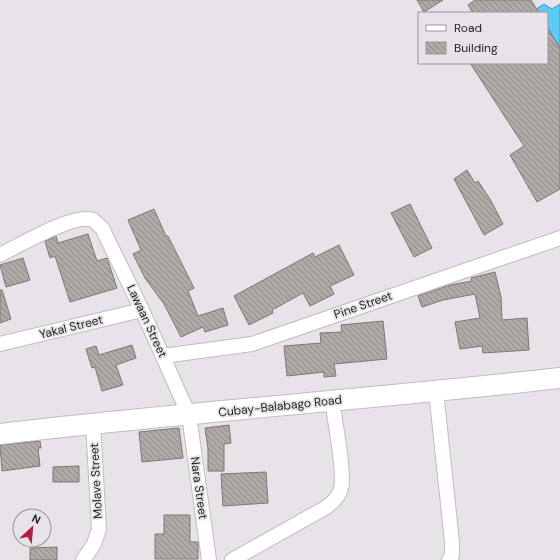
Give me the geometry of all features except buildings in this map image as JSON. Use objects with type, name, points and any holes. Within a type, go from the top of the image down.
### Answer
[{"type":"main road","name":"Cubay-Balabago Road","points":[[0,434],[93,423],[190,415],[560,378]]},
{"type":"street","name":"Lawaan Street","points":[[0,255],[59,226],[80,219],[92,220],[102,228],[142,310],[190,415]]},
{"type":"street","name":"Pine Street","points":[[163,356],[252,344],[560,238]]},
{"type":"street","name":"Yakal Street","points":[[0,344],[142,310]]},
{"type":"street","points":[[436,391],[452,542],[452,556],[449,560]]},
{"type":"street","points":[[232,560],[325,508],[337,499],[341,488],[342,474],[332,401]]},
{"type":"street","name":"Nara Street","points":[[190,415],[209,560]]},
{"type":"street","name":"Molave Street","points":[[84,560],[94,544],[99,529],[93,423]]},
{"type":"water","points":[[544,4],[552,9],[560,4],[560,48],[548,29],[548,12],[538,12],[536,9]]}]
